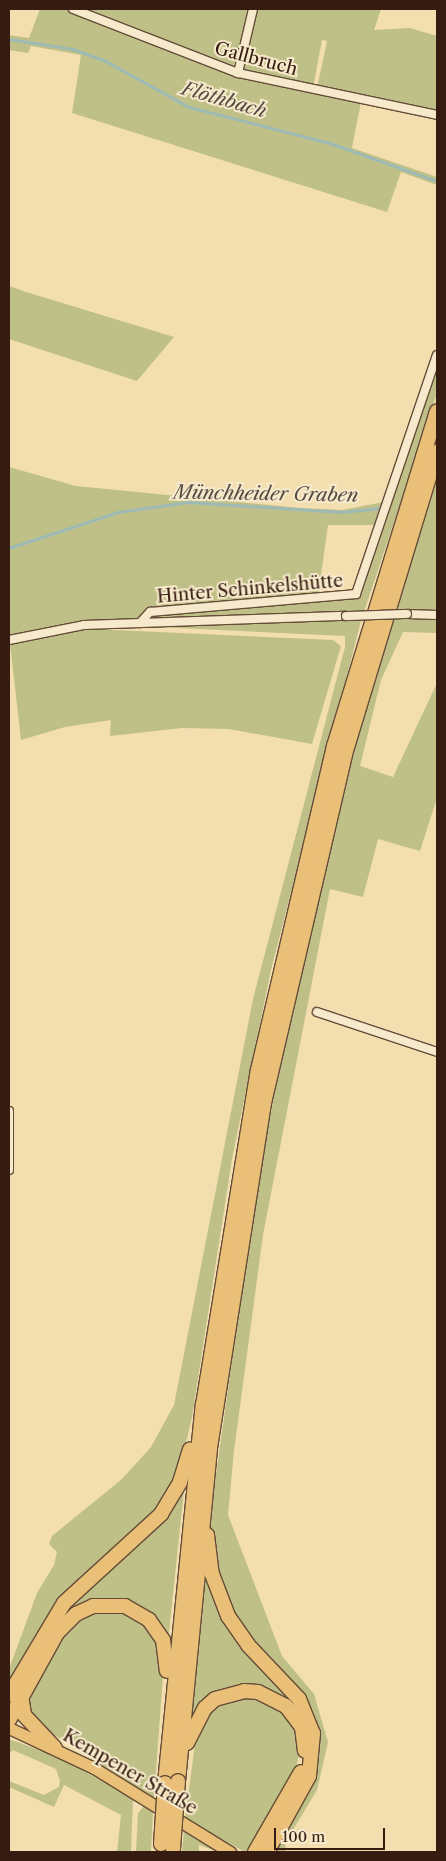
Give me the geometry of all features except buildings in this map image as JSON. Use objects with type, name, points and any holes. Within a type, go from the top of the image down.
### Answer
[{"type":"highway","points":[[168,1748],[203,1405],[244,1141],[298,888],[373,608],[437,412]]},
{"type":"highway","points":[[167,1850],[172,1782],[210,1448],[246,1208],[302,928],[360,702],[437,452]]},
{"type":"highway","points":[[9,1720],[15,1695],[68,1599],[142,1536],[167,1505],[182,1478],[203,1405]]},
{"type":"highway","points":[[210,1448],[208,1545],[218,1596],[238,1633],[299,1699],[313,1733],[309,1776],[274,1846],[267,1852]]},
{"type":"highway","points":[[15,1695],[69,1620],[93,1606],[129,1608],[151,1622],[165,1646],[168,1748],[172,1782]]},
{"type":"highway","points":[[172,1782],[193,1724],[215,1699],[244,1691],[258,1692],[286,1706],[302,1728],[305,1759],[296,1784],[255,1852]]},
{"type":"highway","points":[[15,1695],[24,1715],[55,1748]]},
{"type":"main road","name":"Kempener Straße","points":[[9,1728],[55,1748],[230,1852]]},
{"type":"street","name":"Gallbruch","points":[[73,9],[238,73],[437,115]]},
{"type":"street","points":[[238,73],[253,9]]},
{"type":"street","name":"Hinter Schinkelshütte","points":[[140,623],[150,612],[356,594],[437,354]]},
{"type":"street","points":[[9,640],[84,625],[437,614]]},
{"type":"street","points":[[317,1012],[437,1052]]},
{"type":"street","points":[[9,1111],[9,1170]]},
{"type":"green space","points":[[40,9],[66,9],[238,75],[361,102],[352,148],[437,177],[437,185],[401,172],[387,212],[72,113],[81,55],[31,46],[28,53],[9,50],[9,35],[29,38]]},
{"type":"green space","points":[[79,9],[251,9],[238,62],[229,67]]},
{"type":"green space","points":[[255,9],[381,9],[374,30],[410,28],[437,36],[437,113],[317,88],[327,41],[322,40],[314,83],[309,86],[244,73],[241,67]]},
{"type":"green space","points":[[9,286],[174,337],[137,381],[9,339]]},
{"type":"green space","points":[[437,360],[437,393],[361,621],[271,970],[232,1159],[192,1417],[177,1481],[162,1505],[58,1602],[9,1683],[9,1669],[37,1593],[54,1565],[57,1552],[49,1544],[52,1536],[122,1479],[151,1447],[174,1405],[253,999],[345,647],[345,636],[135,626],[349,613],[146,620],[148,615],[357,598]]},
{"type":"green space","points":[[9,467],[76,486],[300,508],[342,510],[384,502],[377,525],[328,525],[318,597],[152,610],[135,620],[71,623],[9,638]]},
{"type":"green space","points":[[437,475],[437,612],[412,617],[437,619],[437,633],[403,632],[381,680],[360,766],[393,777],[437,683],[437,798],[420,851],[378,839],[363,897],[330,889],[263,1235],[234,1451],[228,1515],[282,1656],[314,1694],[328,1742],[317,1790],[285,1843],[286,1852],[276,1852],[313,1782],[318,1733],[246,1636],[220,1587],[210,1540],[213,1496],[257,1183],[283,1052],[351,763],[402,577]]},
{"type":"green space","points":[[71,628],[333,640],[341,646],[312,744],[229,729],[182,728],[110,736],[111,720],[65,727],[21,740],[10,644]]},
{"type":"green space","points":[[185,1480],[168,1642],[151,1619],[96,1603],[56,1621]]},
{"type":"green space","points":[[206,1562],[221,1608],[299,1704],[308,1758],[293,1709],[235,1689],[191,1722]]},
{"type":"green space","points":[[118,1609],[150,1628],[164,1663],[154,1798],[32,1721],[26,1695],[51,1650],[79,1618],[97,1610]]},
{"type":"green space","points":[[241,1696],[270,1701],[294,1719],[301,1743],[295,1775],[251,1850],[245,1852],[185,1819],[197,1729],[215,1705]]},
{"type":"green space","points":[[9,1739],[61,1758],[133,1799],[131,1852],[117,1852],[121,1815],[64,1785],[54,1807],[9,1787],[9,1781],[44,1795],[59,1787],[60,1781],[56,1769],[13,1750],[9,1754]]},
{"type":"green space","points":[[144,1806],[153,1812],[151,1852],[136,1852],[138,1813]]},
{"type":"green space","points":[[184,1831],[218,1852],[199,1845],[199,1852],[182,1852]]},
{"type":"waterway","name":"Flöthbach","points":[[9,39],[73,49],[104,60],[189,107],[330,143],[437,181]]},
{"type":"waterway","name":"Münchheider Graben","points":[[434,375],[437,367]]},
{"type":"waterway","name":"Münchheider Graben","points":[[9,548],[118,512],[188,502],[342,512],[380,508]]}]
